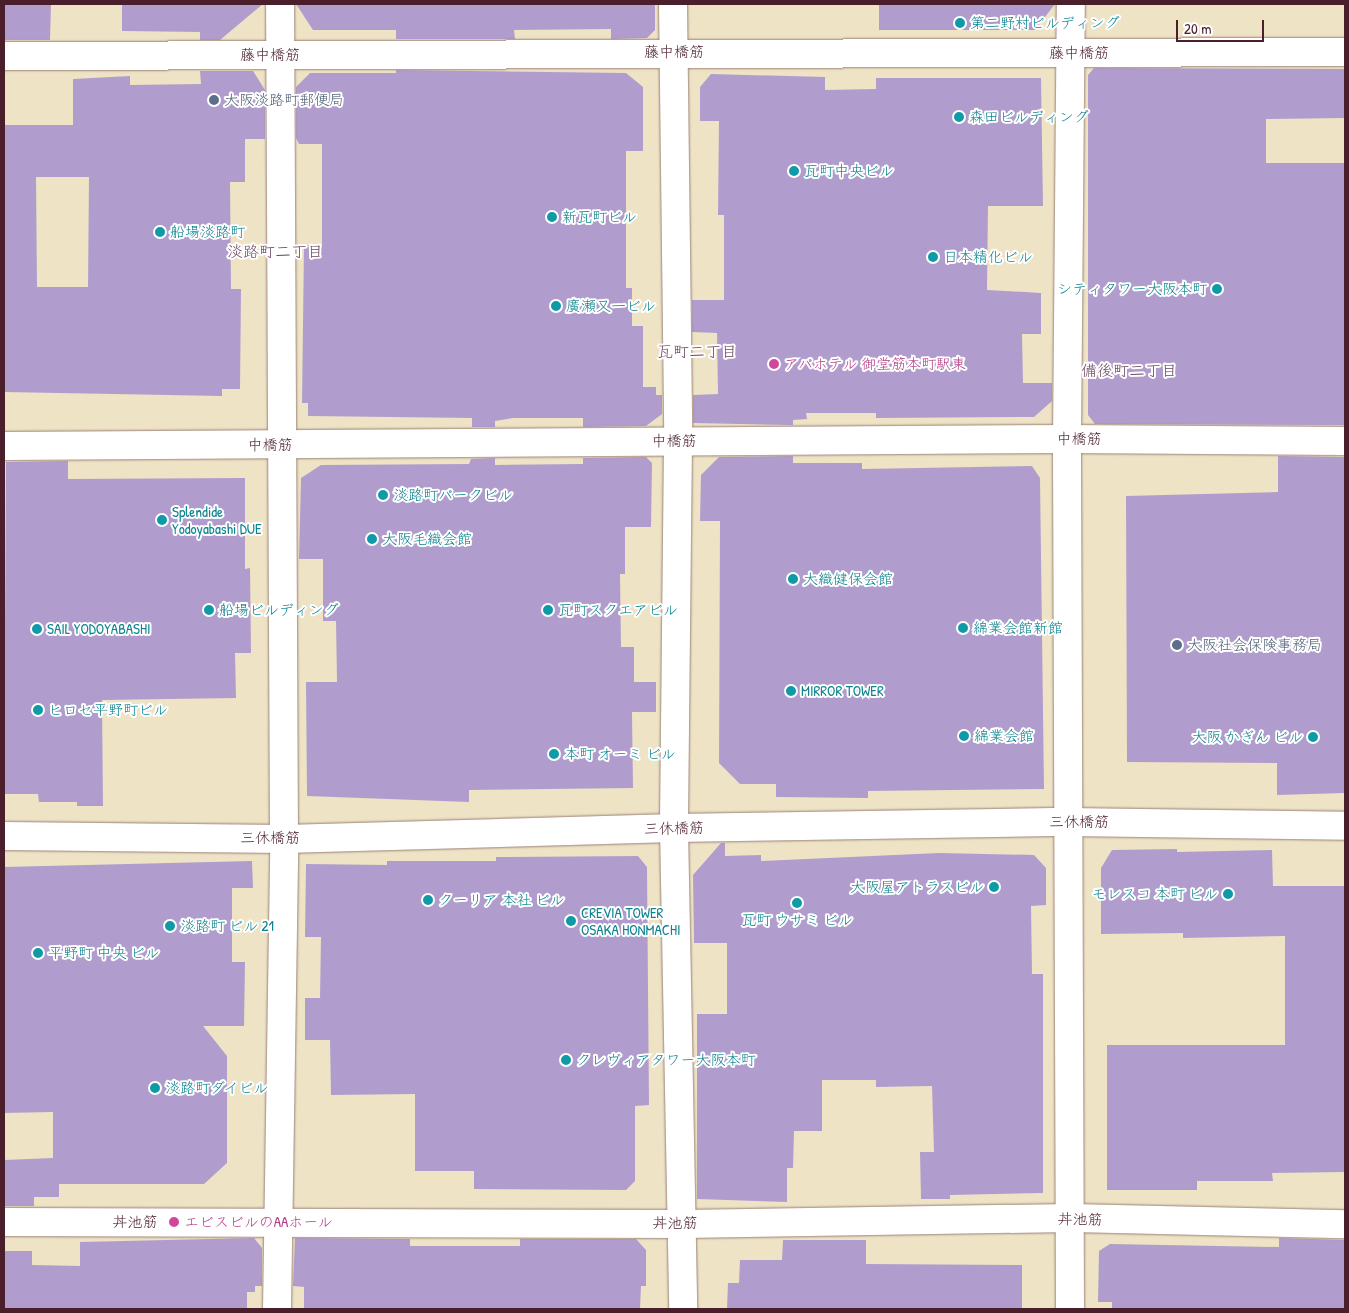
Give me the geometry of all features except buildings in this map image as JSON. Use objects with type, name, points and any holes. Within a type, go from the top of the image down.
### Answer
[{"type":"street","points":[[277,1309],[284,839],[280,4]]},
{"type":"street","points":[[673,4],[678,441],[674,828],[684,1224],[683,1309]]},
{"type":"street","points":[[1070,1309],[1072,1218],[1067,439],[1071,4]]},
{"type":"street","name":"藤中橋筋","points":[[4,56],[673,52],[1345,52]]},
{"type":"street","name":"中橋筋","points":[[4,446],[1067,439],[1345,441]]},
{"type":"street","name":"三休橋筋","points":[[4,836],[284,839],[674,828],[1068,822],[1345,826]]},
{"type":"street","name":"丼池筋","points":[[4,1222],[278,1221],[684,1224],[1072,1218],[1345,1224]]},
{"type":"place","name":"第二野村ビルディング","points":[[960,23]]},
{"type":"place","name":"大阪淡路町郵便局","points":[[214,100]]},
{"type":"place","name":"森田ビルディング","points":[[959,117]]},
{"type":"place","name":"瓦町中央ビル","points":[[794,171]]},
{"type":"place","name":"新瓦町ビル","points":[[552,217]]},
{"type":"place","name":"船場淡路町","points":[[160,232]]},
{"type":"place","name":"日本精化ビル","points":[[933,257]]},
{"type":"place","name":"シティタワー大阪本町","points":[[1217,289]]},
{"type":"place","name":"廣瀬又一ビル","points":[[556,306]]},
{"type":"place","name":"アパホテル 御堂筋本町駅東","points":[[774,364]]},
{"type":"place","name":"淡路町パークビル","points":[[383,495]]},
{"type":"place","name":"Splendide Yodoyabashi DUE","points":[[162,520]]},
{"type":"place","name":"大阪毛織会館","points":[[372,539]]},
{"type":"place","name":"大織健保会館","points":[[793,579]]},
{"type":"place","name":"船場ビルディング","points":[[209,610]]},
{"type":"place","name":"瓦町スクエアビル","points":[[548,610]]},
{"type":"place","name":"綿業会館新館","points":[[963,628]]},
{"type":"place","name":"SAIL YODOYABASHI","points":[[37,629]]},
{"type":"place","name":"大阪社会保険事務局","points":[[1177,645]]},
{"type":"place","name":"MIRROR TOWER","points":[[791,691]]},
{"type":"place","name":"ヒロセ平野町ビル","points":[[38,710]]},
{"type":"place","name":"綿業会館","points":[[964,736]]},
{"type":"place","name":"大阪 かぎん ビル","points":[[1313,737]]},
{"type":"place","name":"本町 オーミ ビル","points":[[554,754]]},
{"type":"place","name":"大阪屋アトラスビル","points":[[994,887]]},
{"type":"place","name":"モレスコ 本町 ビル","points":[[1228,894]]},
{"type":"place","name":"クーリア 本社 ビル","points":[[428,900]]},
{"type":"place","name":"瓦町 ウサミ ビル","points":[[797,903]]},
{"type":"place","name":"CREVIA TOWER OSAKA HONMACHI","points":[[571,921]]},
{"type":"place","name":"淡路町 ビル 21","points":[[170,926]]},
{"type":"place","name":"平野町 中央 ビル","points":[[38,953]]},
{"type":"place","name":"クレヴィアタワー大阪本町","points":[[566,1060]]},
{"type":"place","name":"淡路町ダイビル","points":[[155,1088]]},
{"type":"place","name":"エビスビルのAAホール","points":[[174,1222]]},
{"type":"district","name":"淡路町二丁目","points":[[275,251]]},
{"type":"district","name":"瓦町二丁目","points":[[697,351]]},
{"type":"district","name":"備後町二丁目","points":[[1129,370]]}]
